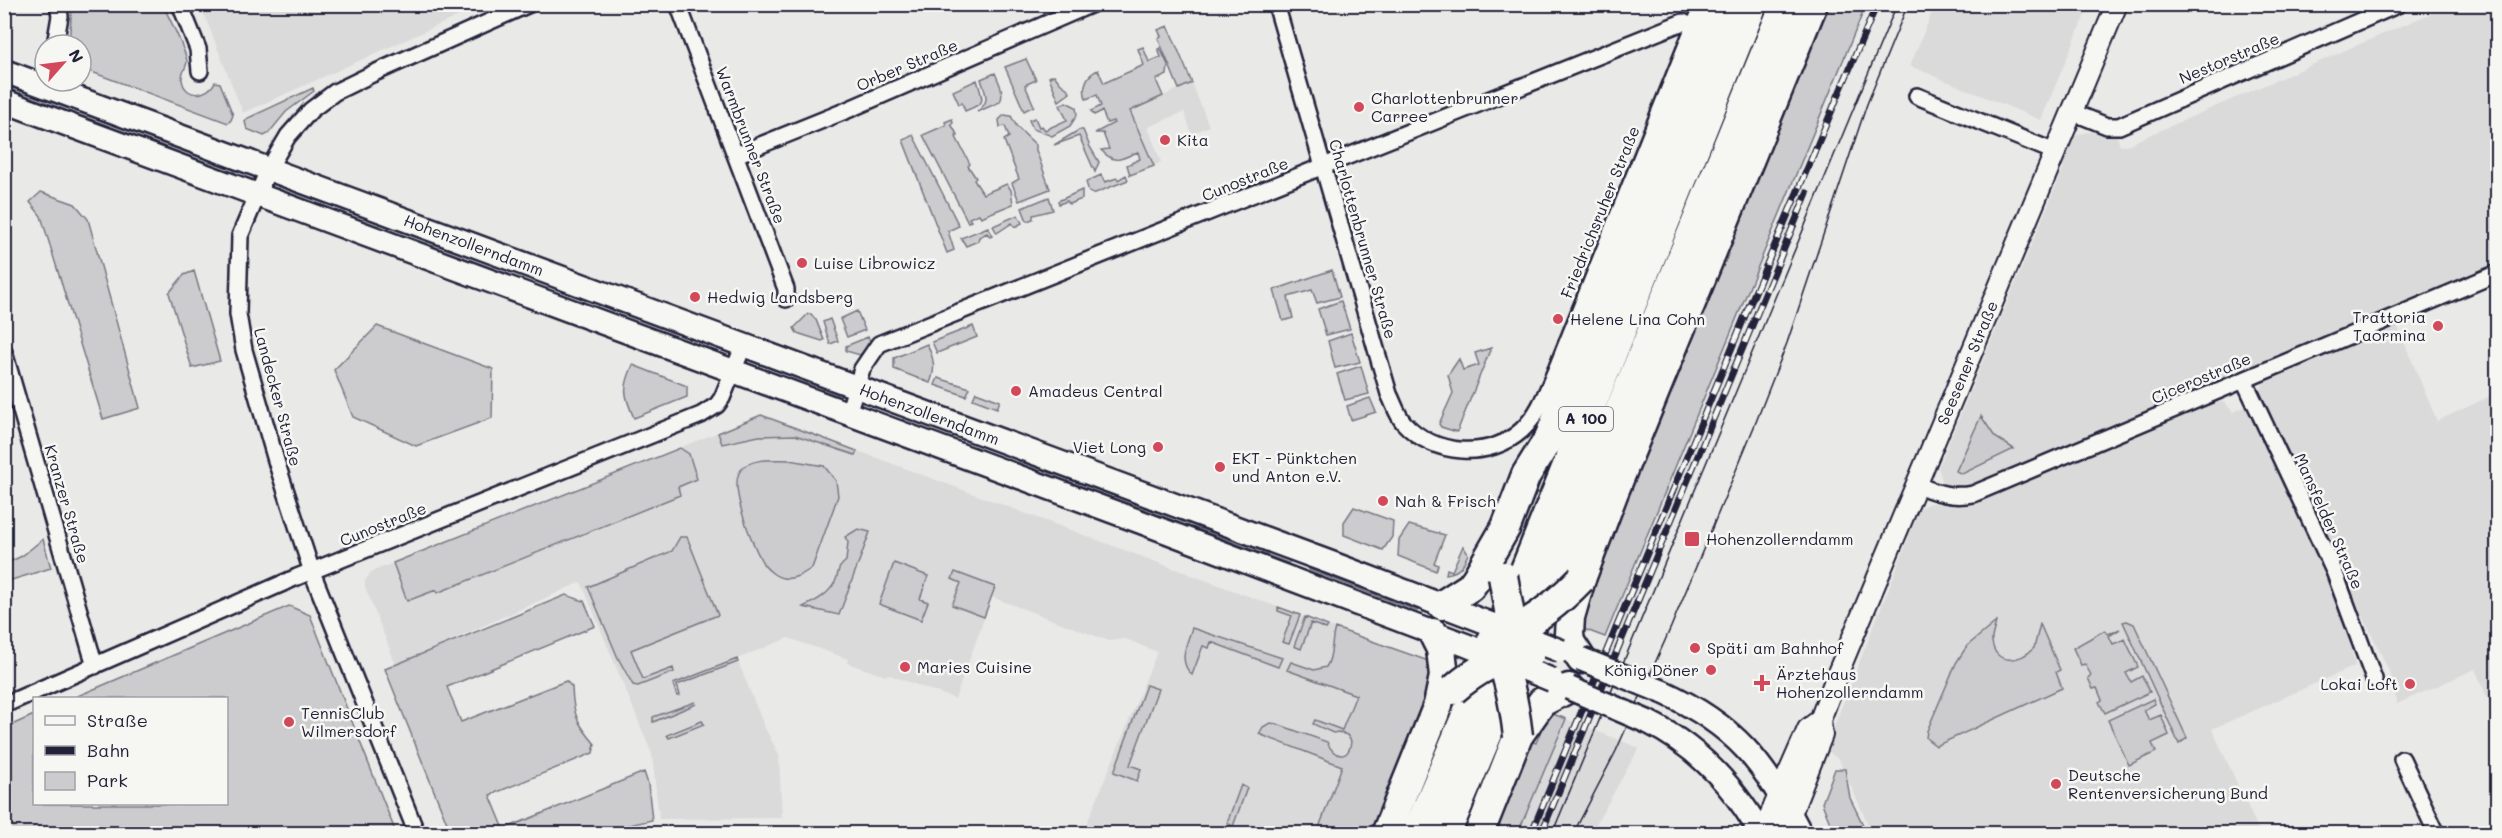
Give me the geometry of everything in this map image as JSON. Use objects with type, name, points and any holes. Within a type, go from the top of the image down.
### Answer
[{"type":"highway","points":[[1442,605],[1470,587],[1506,527],[1526,475],[1549,438],[1725,4]]},
{"type":"highway","name":"A 100","points":[[1416,834],[1475,694],[1754,4]]},
{"type":"highway","name":"A 100","points":[[1446,834],[1785,4]]},
{"type":"highway","points":[[1499,642],[1571,655],[1570,617],[1581,579],[1617,483],[1813,4]]},
{"type":"highway","points":[[1506,527],[1499,642],[1513,701],[1518,736]]},
{"type":"highway","points":[[1445,697],[1480,669],[1499,642],[1554,604],[1581,579]]},
{"type":"highway","points":[[1386,834],[1445,697],[1441,649],[1433,633]]},
{"type":"highway","points":[[1479,834],[1518,736],[1542,702],[1561,684],[1499,642]]},
{"type":"main road","name":"Hohenzollerndamm","points":[[4,71],[33,79]]},
{"type":"main road","name":"Hohenzollerndamm","points":[[72,93],[268,170],[1442,605],[1499,642]]},
{"type":"main road","name":"Hohenzollerndamm","points":[[4,101],[848,413],[1433,633],[1499,642]]},
{"type":"main road","points":[[1571,655],[1663,692],[1699,710],[1737,738],[1780,793],[1792,827]]},
{"type":"main road","points":[[1561,684],[1648,722],[1681,740],[1717,772],[1741,800],[1762,834]]},
{"type":"street","points":[[57,33],[60,16],[58,4]]},
{"type":"street","points":[[180,4],[198,49],[200,71]]},
{"type":"street","name":"Landecker Straße","points":[[417,834],[312,572],[244,350],[238,314],[240,236],[268,170],[288,136],[311,110],[335,92],[372,74],[529,4]]},
{"type":"street","name":"Warmbrunner Straße","points":[[678,4],[786,289],[786,299]]},
{"type":"street","name":"Orber Straße","points":[[736,155],[845,111],[1092,4]]},
{"type":"street","name":"Charlottenbrunner Straße","points":[[1276,4],[1392,401],[1402,421],[1412,431],[1438,446],[1456,450]]},
{"type":"street","name":"Friedrichsruher Straße","points":[[1456,450],[1471,451],[1498,444],[1521,431],[1538,409],[1561,359],[1703,4]]},
{"type":"street","name":"Seesener Straße","points":[[1792,827],[1822,735],[1820,720],[2117,4]]},
{"type":"street","name":"Nestorstraße","points":[[2073,112],[2107,126],[2119,126],[2399,4]]},
{"type":"street","name":"Cunostraße","points":[[848,413],[862,369],[879,344],[1683,22],[1694,27]]},
{"type":"street","points":[[1917,96],[2055,152]]},
{"type":"street","name":"Cicerostraße","points":[[1917,485],[1941,494],[1958,497],[1973,494],[2355,331],[2498,273]]},
{"type":"street","name":"Cunostraße","points":[[4,705],[312,572],[693,419],[717,405],[723,398],[743,347]]},
{"type":"street","name":"Kranzer Straße","points":[[4,352],[95,666]]},
{"type":"street","name":"Mansfelder Straße","points":[[2244,380],[2335,573],[2374,679]]},
{"type":"street","name":"Seesener Straße","points":[[1762,834],[1808,729],[1820,720]]},
{"type":"street","points":[[2402,759],[2437,834]]},
{"type":"shaded area","points":[[200,4],[483,4],[483,5],[243,113]]},
{"type":"shaded area","points":[[1935,5],[2089,5],[2041,120],[1910,66]]},
{"type":"shaded area","points":[[2450,5],[2497,5],[2497,264],[1968,486],[1955,488],[1944,485],[1938,468],[2064,167],[2060,165],[2071,139],[2089,132],[2117,136],[2120,146],[2129,144]]},
{"type":"shaded area","points":[[1192,83],[1209,126],[1192,134],[1184,112],[1148,127],[1161,162],[1154,166],[1130,111]]},
{"type":"shaded area","points":[[2397,325],[2437,421],[2497,393],[2497,719],[2475,669],[2397,704],[2389,671],[2258,395],[2264,381]]},
{"type":"shaded area","points":[[2216,402],[2224,402],[2233,412],[2247,406],[2320,554],[2349,639],[2355,666],[2212,729],[2260,833],[1872,833],[1839,760],[1825,749],[1909,537],[1906,534],[1916,511],[1929,503],[1970,505]]},
{"type":"shaded area","points":[[761,415],[1396,651],[1328,833],[1083,833],[1157,652],[1126,639],[1109,641],[992,597],[955,699],[887,674],[886,676],[847,663],[848,659],[788,638],[737,659],[765,728],[779,755],[782,818],[659,819],[652,754],[581,582],[396,665],[365,587],[365,581],[371,572]]},
{"type":"shaded area","points":[[1566,719],[1639,748],[1591,833],[1519,834]]},
{"type":"green space","points":[[72,5],[163,5],[186,55],[187,63],[182,77],[184,85],[191,93],[197,94],[207,91],[215,82],[220,83],[233,115],[231,120],[228,123],[93,72],[93,33],[70,33]]},
{"type":"green space","points":[[1826,5],[1866,5],[1605,637],[1581,628],[1591,583]]},
{"type":"green space","points":[[1168,26],[1192,83],[1179,89],[1158,38],[1161,36],[1158,30]]},
{"type":"green space","points":[[1143,47],[1149,62],[1161,57],[1158,49],[1160,48],[1168,65],[1167,75],[1156,80],[1163,96],[1130,111],[1154,166],[1130,175],[1127,165],[1140,159],[1138,152],[1115,159],[1101,150],[1109,149],[1103,133],[1095,133],[1114,123],[1113,121],[1107,123],[1102,111],[1094,115],[1091,111],[1101,106],[1097,95],[1086,99],[1085,86],[1090,75],[1098,70],[1104,83],[1144,65],[1138,49]]},
{"type":"green space","points":[[1026,59],[1036,80],[1025,85],[1034,106],[1024,111],[1005,67]]},
{"type":"green space","points":[[995,73],[1002,91],[1000,102],[977,112],[986,101],[981,79]]},
{"type":"green space","points":[[1054,75],[1070,93],[1059,101],[1049,77]]},
{"type":"green space","points":[[977,80],[982,101],[965,111],[953,91]]},
{"type":"green space","points":[[4,81],[237,167],[232,177],[5,93]]},
{"type":"green space","points":[[313,88],[314,91],[286,112],[268,134],[264,136],[247,129],[245,122],[248,118]]},
{"type":"green space","points":[[1066,102],[1076,107],[1077,115],[1070,126],[1052,136],[1033,129],[1029,120],[1035,118],[1039,127],[1042,126],[1045,130],[1067,120],[1060,105]]},
{"type":"green space","points":[[1004,115],[1011,116],[1017,127],[1036,145],[1050,189],[1019,201],[1012,183],[1019,179],[1004,140],[1009,137],[1005,126],[1000,127],[999,120]]},
{"type":"green space","points":[[952,119],[951,124],[958,136],[956,137],[970,164],[968,166],[976,178],[974,180],[983,194],[1007,184],[1011,190],[1013,204],[981,217],[979,214],[969,218],[971,221],[968,222],[923,135],[946,125],[945,122]]},
{"type":"green space","points":[[1079,130],[1083,130],[1099,162],[1095,172],[1079,136],[1054,145]]},
{"type":"green space","points":[[913,135],[959,226],[948,231],[954,250],[947,253],[903,140]]},
{"type":"green space","points":[[1101,175],[1105,182],[1117,178],[1118,180],[1126,175],[1128,180],[1093,194],[1089,192],[1086,182]]},
{"type":"green space","points":[[279,185],[710,341],[706,352],[277,192]]},
{"type":"green space","points":[[1082,190],[1082,199],[1069,204],[1067,201],[1059,204],[1058,201]]},
{"type":"green space","points":[[41,192],[75,204],[88,219],[140,408],[103,419],[41,216],[30,202]]},
{"type":"green space","points":[[1049,197],[1053,210],[1033,215],[1033,219],[1027,221],[1022,208]]},
{"type":"green space","points":[[1018,215],[1022,223],[1015,227],[1012,223],[997,233],[993,226]]},
{"type":"green space","points":[[988,227],[992,236],[990,237],[987,233],[979,237],[978,241],[966,246],[961,238]]},
{"type":"green space","points":[[1332,270],[1340,297],[1317,303],[1312,290],[1288,297],[1293,318],[1283,321],[1274,290]]},
{"type":"green space","points":[[194,271],[220,361],[192,368],[169,293],[184,275]]},
{"type":"green space","points":[[1341,301],[1350,329],[1326,335],[1318,309]]},
{"type":"green space","points":[[857,311],[865,330],[847,337],[840,319]]},
{"type":"green space","points":[[808,314],[816,320],[824,340],[797,333],[794,328]]},
{"type":"green space","points":[[830,319],[838,341],[830,344],[823,322]]},
{"type":"green space","points":[[377,326],[493,369],[492,418],[416,446],[353,417],[334,370]]},
{"type":"green space","points":[[973,326],[977,337],[937,353],[932,342]]},
{"type":"green space","points":[[1351,333],[1360,362],[1335,368],[1328,341]]},
{"type":"green space","points":[[868,337],[871,342],[860,355],[846,351],[846,346]]},
{"type":"green space","points":[[927,344],[933,364],[930,383],[894,369],[894,358]]},
{"type":"green space","points":[[1491,348],[1457,432],[1441,427],[1439,424],[1453,393],[1448,375],[1459,359],[1463,370],[1479,365],[1475,353]]},
{"type":"green space","points":[[633,365],[687,386],[687,397],[634,418],[626,392],[627,380]]},
{"type":"green space","points":[[1361,366],[1369,394],[1345,400],[1337,374]]},
{"type":"green space","points":[[765,369],[840,396],[838,400],[764,373]]},
{"type":"green space","points":[[938,378],[970,388],[966,396],[935,385]]},
{"type":"green space","points":[[976,392],[1000,401],[997,408],[973,399]]},
{"type":"green space","points":[[1370,398],[1376,412],[1351,420],[1347,406]]},
{"type":"green space","points":[[905,413],[1292,559],[1288,563],[1199,529],[1157,518],[902,424]]},
{"type":"green space","points":[[761,415],[857,451],[855,455],[795,435],[759,436],[722,444],[718,433]]},
{"type":"green space","points":[[1981,416],[1995,437],[2014,449],[1962,474],[1956,471]]},
{"type":"green space","points":[[680,448],[689,454],[697,479],[678,487],[680,495],[437,593],[436,590],[407,601],[393,563]]},
{"type":"green space","points":[[764,460],[789,460],[824,466],[836,481],[838,496],[812,568],[798,576],[787,578],[775,575],[764,565],[749,532],[737,489],[738,478],[745,466]]},
{"type":"green space","points":[[1354,507],[1393,521],[1392,537],[1383,550],[1344,535],[1344,522]]},
{"type":"green space","points":[[1409,525],[1445,535],[1434,563],[1438,565],[1436,571],[1398,556],[1399,540]]},
{"type":"green space","points":[[858,529],[870,532],[839,615],[803,607],[821,597],[832,587],[839,569],[846,561],[848,542],[845,537]]},
{"type":"green space","points":[[680,537],[687,537],[718,615],[631,650],[643,679],[673,668],[674,672],[638,686],[633,685],[618,658],[588,587],[672,551]]},
{"type":"green space","points":[[43,539],[51,568],[5,582],[5,564],[22,556]]},
{"type":"green space","points":[[1463,546],[1468,554],[1463,565],[1455,572],[1446,574],[1447,569],[1452,571]]},
{"type":"green space","points":[[894,563],[928,576],[920,599],[928,602],[921,620],[879,604]]},
{"type":"green space","points":[[1309,566],[1420,604],[1417,611],[1309,570]]},
{"type":"green space","points":[[955,572],[995,587],[984,617],[952,605],[961,583],[952,579]]},
{"type":"green space","points":[[566,595],[584,601],[595,626],[447,687],[461,722],[566,681],[572,687],[573,705],[577,718],[595,744],[593,753],[490,795],[504,829],[644,772],[648,784],[652,820],[606,833],[451,833],[385,669]]},
{"type":"green space","name":"TennisClub Wilmersdorf","points":[[289,606],[310,615],[396,833],[5,833],[5,728],[33,715],[33,805],[228,805],[228,697],[75,697]]},
{"type":"green space","points":[[1278,607],[1300,615],[1289,644],[1282,642],[1292,616],[1278,611]]},
{"type":"green space","points":[[1305,617],[1328,626],[1326,629],[1311,623],[1301,649],[1294,646]]},
{"type":"green space","points":[[1996,622],[1992,640],[1994,650],[1998,655],[2010,659],[2023,656],[2034,648],[2040,624],[2060,670],[2056,672],[2062,688],[1936,746],[1926,738],[1927,731],[1956,663],[1967,646]]},
{"type":"green space","points":[[2123,622],[2134,624],[2187,738],[2179,744]]},
{"type":"green space","points":[[1192,628],[1282,658],[1278,667],[1211,642],[1209,648],[1203,646],[1192,675],[1187,670],[1184,652]]},
{"type":"green space","points":[[1335,628],[1437,664],[1426,715],[1377,833],[1317,833],[1342,766],[1259,734],[1263,727],[1270,723],[1277,724],[1327,742],[1337,754],[1347,752],[1351,741],[1347,735],[1333,733],[1313,724],[1315,720],[1342,730],[1356,695],[1287,670],[1291,662],[1314,670],[1326,667],[1330,659]]},
{"type":"green space","points":[[2120,629],[2109,636],[2113,644],[2125,639],[2138,667],[2126,673],[2131,682],[2142,676],[2150,692],[2105,713],[2099,702],[2102,700],[2097,688],[2093,689],[2088,678],[2091,675],[2085,664],[2081,665],[2073,648],[2105,630],[2108,634]]},
{"type":"green space","points":[[737,659],[738,662],[677,685],[680,695],[677,696],[673,684]]},
{"type":"green space","points":[[1146,685],[1158,689],[1130,765],[1141,769],[1137,781],[1114,772]]},
{"type":"green space","points":[[2153,699],[2155,704],[2144,710],[2149,720],[2161,715],[2169,735],[2152,743],[2156,752],[2129,765],[2108,720]]},
{"type":"green space","points":[[695,702],[696,704],[653,722],[653,717]]},
{"type":"green space","points":[[1548,712],[1566,719],[1518,833],[1490,834],[1531,741],[1536,743]]},
{"type":"green space","points":[[702,721],[704,724],[669,738],[667,735]]},
{"type":"green space","points":[[1835,769],[1845,769],[1850,798],[1867,833],[1834,833],[1822,803]]},
{"type":"green space","points":[[1241,785],[1247,788],[1232,829],[1239,833],[1228,833],[1231,825],[1227,823]]},
{"type":"tram line","points":[[1552,834],[1897,4]]},
{"type":"tram line","points":[[1573,834],[1616,751],[1671,627],[1756,422],[1787,343],[1867,104],[1908,4]]},
{"type":"railway","points":[[1531,834],[1747,311],[1877,4]]},
{"type":"railway","points":[[1541,834],[1807,193]]},
{"type":"place","name":"Charlottenbrunner Carree","points":[[1359,107]]},
{"type":"place","name":"Kita","points":[[1165,140]]},
{"type":"place","name":"Luise Librowicz","points":[[802,263]]},
{"type":"place","name":"Hedwig Landsberg","points":[[695,297]]},
{"type":"place","name":"Helene Lina Cohn","points":[[1558,319]]},
{"type":"place","name":"Trattoria Taormina","points":[[2438,326]]},
{"type":"place","name":"Amadeus Central","points":[[1016,391]]},
{"type":"place","name":"Viet Long","points":[[1158,447]]},
{"type":"place","name":"EKT - Pünktchen und Anton e.V.","points":[[1220,467]]},
{"type":"place","name":"Nah & Frisch","points":[[1383,501]]},
{"type":"place","name":"Hohenzollerndamm","points":[[1692,539]]},
{"type":"place","name":"Späti am Bahnhof","points":[[1695,648]]},
{"type":"place","name":"Maries Cuisine","points":[[905,667]]},
{"type":"place","name":"König Döner","points":[[1711,670]]},
{"type":"place","name":"Ärztehaus Hohenzollerndamm","points":[[1762,683]]},
{"type":"place","name":"Lokai Loft","points":[[2410,684]]},
{"type":"place","name":"TennisClub Wilmersdorf","points":[[289,722]]},
{"type":"place","name":"Deutsche Rentenversicherung Bund","points":[[2056,784]]}]
